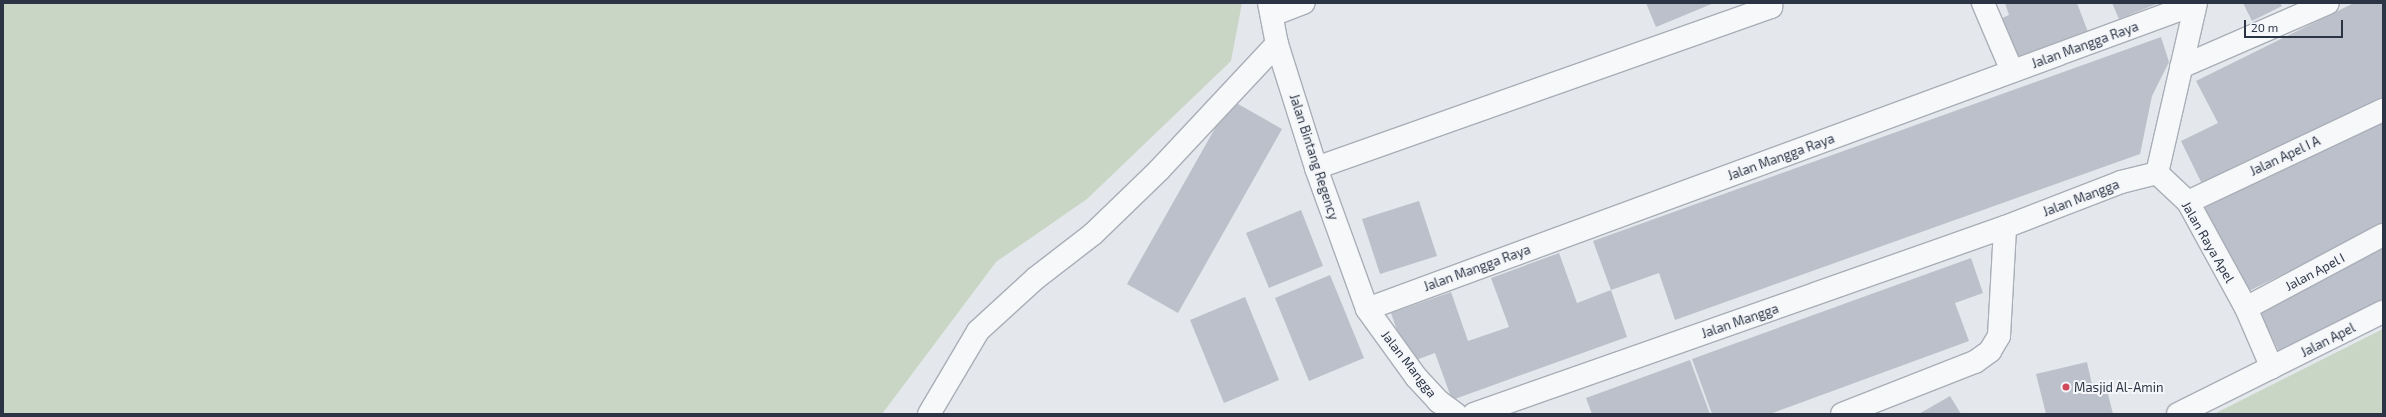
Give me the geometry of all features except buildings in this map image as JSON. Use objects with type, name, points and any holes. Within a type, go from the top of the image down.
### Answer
[{"type":"street","points":[[1270,9],[1304,3]]},
{"type":"street","points":[[1316,168],[1771,7],[1769,3]]},
{"type":"street","points":[[1983,3],[2012,72]]},
{"type":"street","points":[[2181,67],[2328,3]]},
{"type":"street","points":[[2157,173],[2196,4]]},
{"type":"street","name":"Jalan Mangga Raya","points":[[1367,309],[2196,4]]},
{"type":"street","name":"Jalan Bintang Regency","points":[[1270,9],[1277,44],[1316,168],[1367,309]]},
{"type":"street","points":[[929,414],[978,331],[1036,278],[1093,234],[1160,169],[1277,44]]},
{"type":"street","name":"Jalan Apel I A","points":[[2188,202],[2383,110]]},
{"type":"street","name":"Jalan Raya Apel","points":[[2157,173],[2188,202],[2246,308],[2272,368]]},
{"type":"street","name":"Jalan Mangga","points":[[1474,414],[2005,227],[2121,182],[2157,173]]},
{"type":"street","points":[[1842,414],[1865,408],[1975,362],[1990,352],[1999,336],[2005,227]]},
{"type":"street","name":"Jalan Apel I","points":[[2246,308],[2383,235]]},
{"type":"street","name":"Jalan Mangga","points":[[1367,309],[1416,377],[1438,401],[1456,414]]},
{"type":"street","name":"Jalan Apel","points":[[2178,414],[2383,312]]},
{"type":"green space","points":[[3,3],[1242,3],[1231,61],[1087,199],[996,262],[882,414],[3,414]]},
{"type":"green space","points":[[2383,329],[2383,414],[2214,414]]},
{"type":"place","name":"Masjid Al-Amin","points":[[2066,387]]}]
